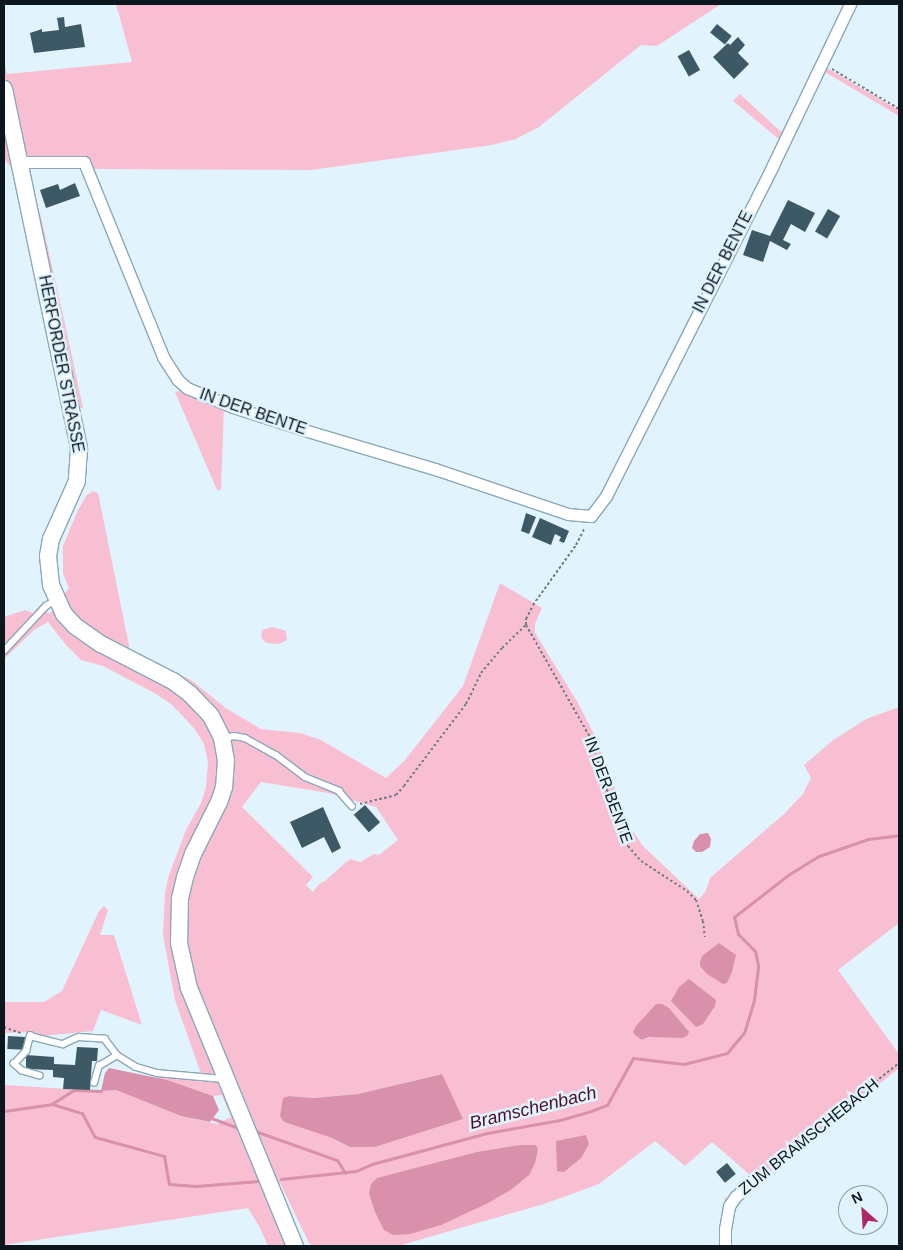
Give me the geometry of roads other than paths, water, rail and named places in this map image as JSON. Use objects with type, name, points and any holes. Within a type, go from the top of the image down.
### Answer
[{"type":"main road","name":"HERFORDER STRASSE","points":[[4,89],[9,139],[19,162],[80,449],[77,481],[51,539],[48,556],[48,574],[56,600],[64,614],[86,635],[172,681],[190,694],[211,716],[222,738],[226,760],[224,786],[219,802],[193,854],[180,900],[178,920],[180,951],[189,988],[295,1246]]},
{"type":"street","name":"IN DER BENTE","points":[[19,162],[84,162],[163,357],[178,380],[187,388],[233,407],[435,469],[568,514],[591,516],[610,488],[775,160],[850,4]]},
{"type":"street","name":"ZUM BRAMSCHEBACH","points":[[725,1246],[725,1229],[729,1206],[735,1197],[753,1180]]},
{"type":"lane","points":[[4,650],[46,606],[56,600]]},
{"type":"lane","points":[[222,738],[234,736],[245,738],[276,755],[316,783],[330,786],[339,791],[352,806]]},
{"type":"lane","points":[[40,1076],[22,1071],[14,1064],[26,1051],[30,1036],[63,1044],[78,1037],[105,1039],[117,1055],[136,1067],[157,1073],[226,1079]]},
{"type":"lane","points":[[94,1083],[99,1066],[117,1055]]},
{"type":"waterway","name":"Bramschenbach","points":[[281,1179],[356,1171],[372,1164],[487,1133],[560,1120],[591,1111],[607,1105],[633,1058],[684,1064],[727,1053],[744,1033],[754,1000],[758,965],[755,951],[738,934],[734,917],[788,875],[819,856],[868,839],[899,835]]},
{"type":"waterway","points":[[53,1103],[74,1090],[101,1091]]},
{"type":"waterway","name":"Bramschenbach","points":[[4,1111],[52,1104],[82,1113],[95,1137],[164,1156],[169,1184],[196,1186],[258,1181]]},
{"type":"waterway","points":[[211,1118],[236,1127]]},
{"type":"waterway","points":[[255,1131],[337,1160],[345,1173]]}]
